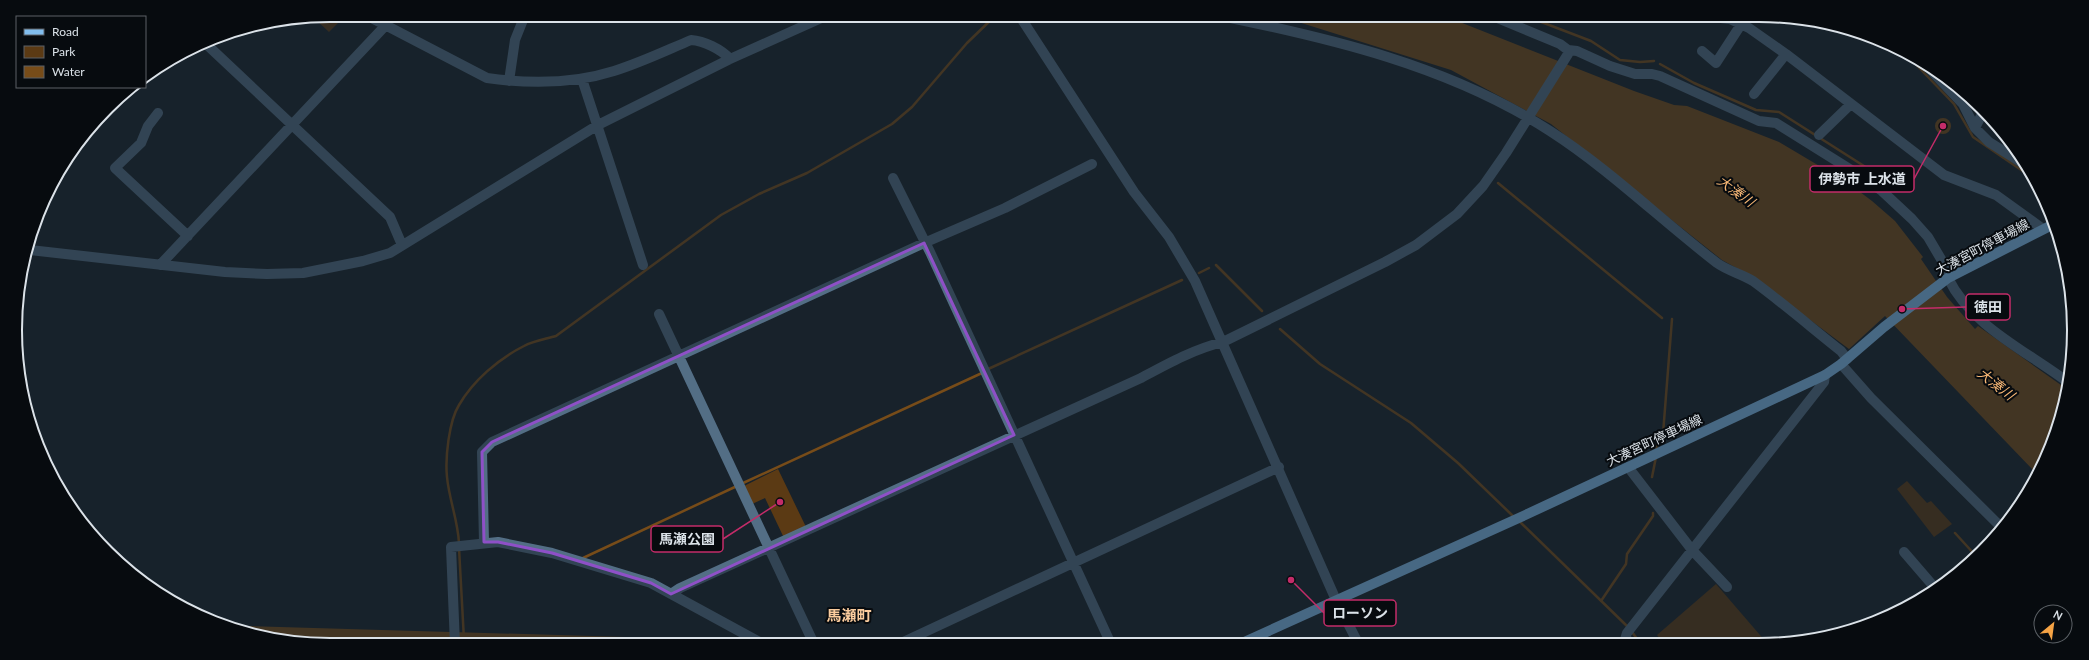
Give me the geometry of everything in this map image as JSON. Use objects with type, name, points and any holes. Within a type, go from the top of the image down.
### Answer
[{"type":"main road","name":"大湊宮町停車場線","points":[[1253,638],[1662,452],[1825,374],[1844,362],[1884,328],[1949,278],[2049,226]]},
{"type":"street","points":[[378,22],[487,78],[509,81],[537,83],[582,79],[615,71],[691,40],[699,41],[725,54],[730,59]]},
{"type":"street","points":[[509,81],[515,40],[522,22]]},
{"type":"street","points":[[32,250],[225,272],[303,273],[362,261],[390,253],[598,125],[730,59],[812,22]]},
{"type":"street","points":[[1024,22],[1134,192],[1183,258],[1223,342],[1336,600],[1355,638]]},
{"type":"street","points":[[1251,22],[1292,30],[1376,54],[1474,89],[1528,118],[1578,150],[1719,265],[1751,280],[1841,351],[1844,362],[1871,398],[1998,524]]},
{"type":"street","points":[[1507,22],[1560,44],[1566,54]]},
{"type":"street","points":[[1738,22],[1742,23],[1786,54],[1944,175],[1996,195],[2043,229]]},
{"type":"street","points":[[1702,51],[1716,63],[1742,23]]},
{"type":"street","points":[[160,265],[385,26]]},
{"type":"street","points":[[209,47],[390,218],[402,245]]},
{"type":"street","points":[[671,594],[680,588],[1141,378],[1174,360],[1209,345],[1223,342],[1386,262],[1416,245],[1457,214],[1483,186],[1528,118],[1566,54],[1577,51],[1610,66],[1634,74],[1652,74],[1660,76],[1759,121],[1776,123],[1864,178],[1882,191],[1912,219],[1928,237],[1957,294],[1976,317],[2063,379]]},
{"type":"street","points":[[1754,94],[1786,54]]},
{"type":"street","points":[[582,79],[643,266]]},
{"type":"street","points":[[1954,92],[1963,104],[1975,128],[1989,142],[2008,150]]},
{"type":"street","points":[[1819,135],[1851,104]]},
{"type":"street","points":[[158,113],[148,126],[141,143],[115,168],[188,236]]},
{"type":"street","points":[[1975,128],[1981,116]]},
{"type":"street","points":[[484,542],[482,452],[492,442],[924,242],[1005,208],[1092,164]]},
{"type":"street","points":[[893,178],[1108,638]]},
{"type":"street","points":[[659,314],[811,638]]},
{"type":"street","points":[[1628,634],[1824,382],[1825,374]]},
{"type":"street","points":[[1628,467],[1692,550],[1727,587]]},
{"type":"street","points":[[912,638],[1279,468]]},
{"type":"street","points":[[454,638],[451,547],[484,542],[498,542],[558,554],[651,582],[752,638]]},
{"type":"street","points":[[1904,552],[1932,585]]},
{"type":"highlighted area","points":[[924,243],[1014,435],[671,594],[651,583],[552,553],[498,542],[484,542],[482,452],[492,442]]},
{"type":"green space","points":[[339,22],[329,32],[319,23]]},
{"type":"green space","points":[[778,469],[806,527],[784,538],[765,498],[750,505],[742,487]]},
{"type":"green space","points":[[1907,481],[1927,503],[1931,501],[1952,524],[1934,537],[1897,489]]},
{"type":"green space","points":[[1716,584],[1762,638],[1659,638],[1657,635]]},
{"type":"water","name":"大湊川","points":[[1298,22],[1460,22],[1634,91],[1674,105],[1687,106],[1779,142],[1848,183],[1895,221],[1923,257],[1921,259],[1947,297],[1975,329],[1978,326],[2062,386],[2057,410],[2051,429],[2044,448],[2033,470],[1885,316],[1849,349],[1751,276],[1722,260],[1551,124],[1451,70]]},
{"type":"water","points":[[1943,118],[1949,120],[1951,126],[1949,132],[1943,134],[1937,132],[1935,126],[1937,120]]},
{"type":"waterway","points":[[459,543],[447,477],[448,440],[453,420],[459,405],[471,387],[487,371],[514,351],[531,343],[556,336],[721,215],[759,194],[807,173],[892,124],[912,107],[967,43],[989,22]]},
{"type":"waterway","points":[[1541,22],[1591,41],[1620,60],[1640,62],[1654,61]]},
{"type":"waterway","points":[[1660,64],[1694,83],[1756,110],[1779,112],[1875,173]]},
{"type":"waterway","points":[[1917,66],[1954,104],[1973,137],[2023,171]]},
{"type":"waterway","points":[[1498,183],[1662,318]]},
{"type":"waterway","points":[[1216,265],[1262,311]]},
{"type":"waterway","points":[[1199,273],[1209,268]]},
{"type":"waterway","points":[[986,370],[1182,280]]},
{"type":"waterway","points":[[1663,434],[1672,319]]},
{"type":"waterway","points":[[1280,329],[1320,364],[1411,423],[1458,463],[1514,517]]},
{"type":"waterway","points":[[741,484],[982,373]]},
{"type":"waterway","points":[[1656,450],[1658,443]]},
{"type":"waterway","points":[[1652,477],[1656,457]]},
{"type":"waterway","points":[[583,558],[737,486]]},
{"type":"waterway","points":[[1601,601],[1626,564],[1627,554],[1653,516],[1653,513]]},
{"type":"waterway","points":[[1519,521],[1629,628]]},
{"type":"waterway","points":[[1955,533],[1973,552]]},
{"type":"waterway","points":[[459,548],[464,638]]},
{"type":"waterway","points":[[1632,632],[1636,638]]},
{"type":"waterway","points":[[283,634],[420,638]]},
{"type":"place","name":"伊勢市 上水道","points":[[1943,126]]},
{"type":"place","name":"徳田","points":[[1902,309]]},
{"type":"place","name":"馬瀬公園","points":[[780,502]]},
{"type":"place","name":"ローソン","points":[[1291,580]]},
{"type":"district","name":"馬瀬町","points":[[849,616]]}]
